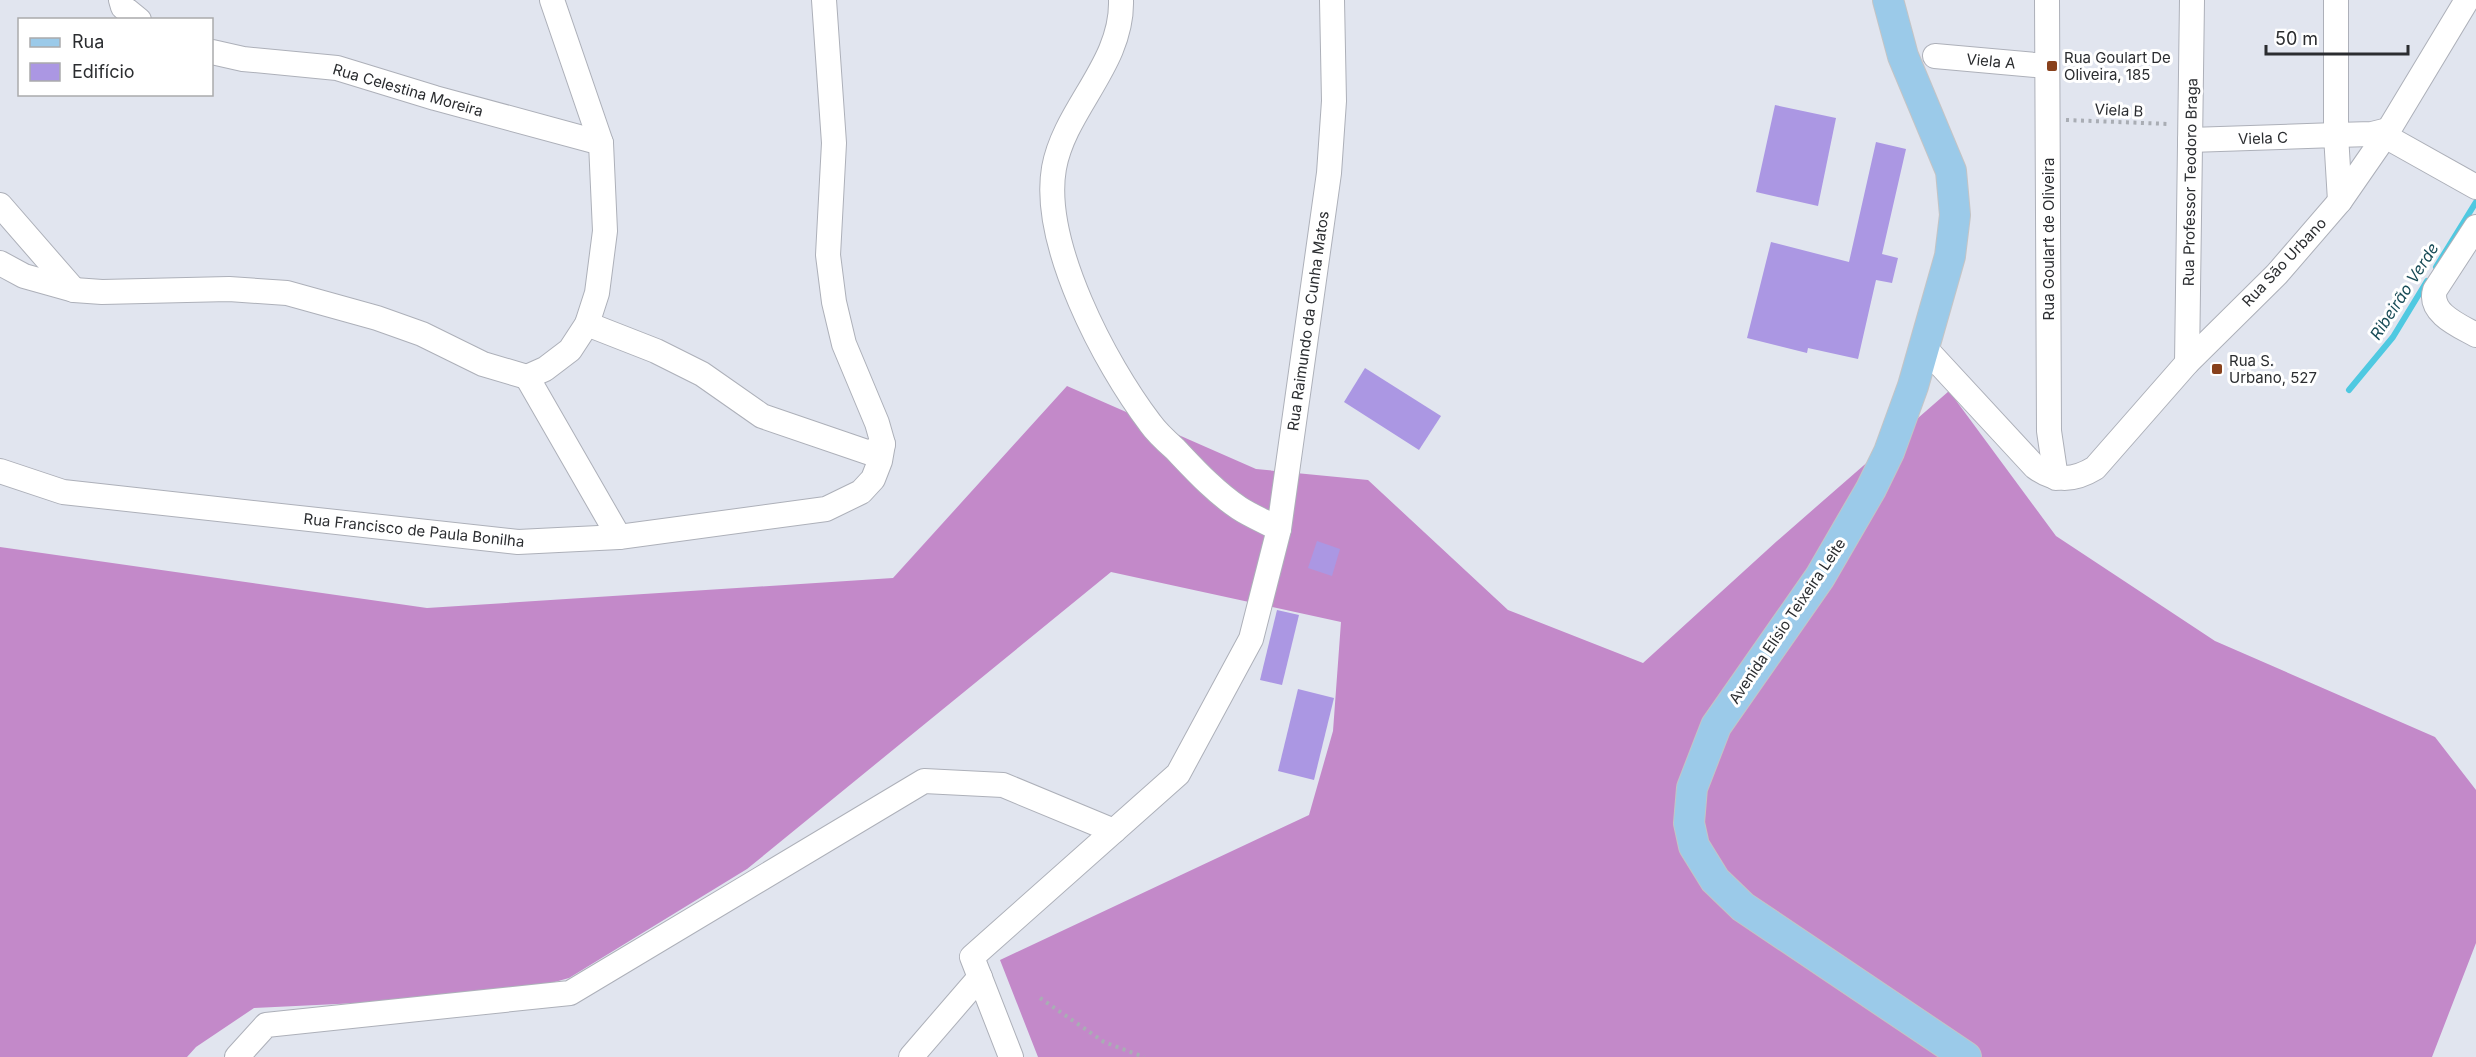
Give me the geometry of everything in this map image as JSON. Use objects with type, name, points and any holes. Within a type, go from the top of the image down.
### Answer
[{"type":"main road","name":"Avenida Elísio Teixeira Leite","points":[[1888,0],[1903,56],[1951,171],[1955,215],[1950,256],[1924,347],[1889,452],[1871,489],[1820,577],[1716,726],[1692,788],[1689,823],[1694,846],[1715,880],[1743,908],[1966,1057]]},
{"type":"street","points":[[0,263],[24,276],[74,290],[102,292],[229,289],[287,293],[377,318],[422,334],[483,364],[527,377],[545,369],[570,350],[587,324],[597,293],[605,231],[601,143],[552,0]]},
{"type":"street","points":[[587,324],[656,351],[702,374],[762,416],[870,453],[882,452],[877,423],[844,344],[834,302],[828,255],[834,143],[824,0]]},
{"type":"street","points":[[1121,0],[1121,12],[1112,47],[1061,142],[1054,167],[1052,195],[1057,231],[1076,292],[1121,380],[1150,424],[1239,508],[1279,529]]},
{"type":"street","name":"Rua Raimundo da Cunha Matos","points":[[980,977],[972,957],[1178,774],[1251,639],[1279,529],[1329,173],[1334,101],[1332,0]]},
{"type":"street","name":"Rua Goulart de Oliveira","points":[[2047,0],[2049,431],[2056,478]]},
{"type":"street","name":"Rua Professor Teodoro Braga","points":[[2187,363],[2192,0]]},
{"type":"street","points":[[2336,0],[2336,135],[2340,201]]},
{"type":"street","name":"Rua São Urbano","points":[[2056,478],[2085,475],[2095,468],[2187,363],[2277,274],[2340,201],[2386,133],[2467,0]]},
{"type":"street","name":"Rua Celestina Moreira","points":[[213,52],[243,59],[337,68],[435,98],[601,143]]},
{"type":"street","name":"Viela A","points":[[1935,56],[2046,66]]},
{"type":"street","name":"Viela C","points":[[2190,133],[2336,135],[2386,133]]},
{"type":"street","points":[[2386,133],[2476,187]]},
{"type":"street","points":[[0,205],[74,290]]},
{"type":"street","points":[[2476,227],[2435,290],[2433,297],[2436,308],[2476,335]]},
{"type":"street","points":[[1924,347],[2035,467],[2047,476],[2056,478]]},
{"type":"street","points":[[527,377],[619,537]]},
{"type":"street","name":"Rua Francisco de Paula Bonilha","points":[[0,471],[63,492],[518,542],[619,537],[826,509],[861,492],[873,479],[882,452]]},
{"type":"street","points":[[237,1057],[266,1025],[570,993],[924,781],[1003,785],[1114,831]]},
{"type":"street","points":[[911,1057],[980,977],[1011,1057]]},
{"type":"path","name":"Viela B","points":[[2047,119],[2190,133]]},
{"type":"path","points":[[1040,998],[1104,1042],[1144,1057]]},
{"type":"shaded area","points":[[1067,386],[1256,469],[1368,480],[1508,610],[1643,663],[1777,541],[1949,391],[2056,536],[2215,641],[2435,737],[2476,790],[2476,943],[2432,1057],[1038,1057],[1000,960],[1309,815],[1333,731],[1341,622],[1111,572],[747,869],[569,978],[504,996],[254,1008],[196,1047],[187,1057],[0,1057],[0,547],[427,608],[893,578]]},
{"type":"building","points":[[1775,105],[1836,118],[1818,206],[1756,192]]},
{"type":"building","points":[[1876,142],[1906,149],[1882,254],[1898,258],[1892,283],[1876,280],[1858,359],[1808,348],[1807,353],[1747,338],[1771,242],[1849,262]]},
{"type":"building","points":[[1365,368],[1441,416],[1419,450],[1344,402]]},
{"type":"building","points":[[1317,541],[1340,549],[1332,576],[1308,568]]},
{"type":"building","points":[[1277,610],[1299,615],[1282,685],[1260,680]]},
{"type":"building","points":[[1298,689],[1334,698],[1314,780],[1278,771]]},
{"type":"waterway","name":"Ribeirão Verde","points":[[2436,267],[2476,202]]},
{"type":"waterway","name":"Ribeirão Verde","points":[[2349,390],[2393,337],[2427,281]]},
{"type":"place","name":"Rua Goulart De Oliveira, 185","points":[[2052,66]]},
{"type":"place","name":"Rua S. Urbano, 527","points":[[2217,369]]}]
